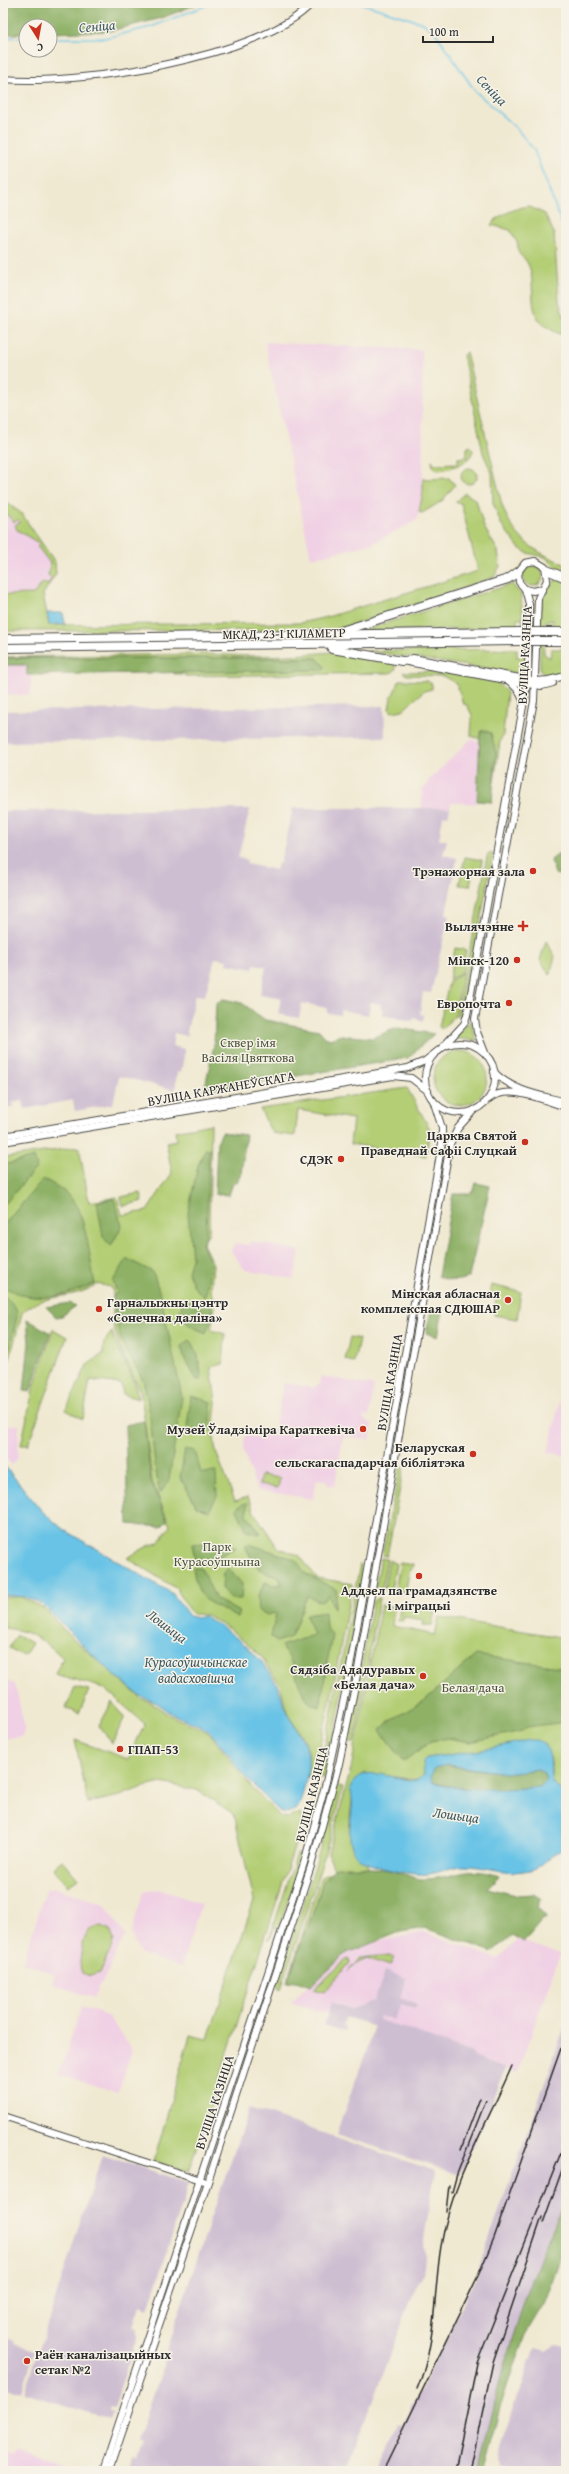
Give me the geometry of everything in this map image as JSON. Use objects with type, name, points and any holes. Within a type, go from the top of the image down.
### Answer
[{"type":"highway","points":[[547,570],[566,578]]},
{"type":"highway","points":[[318,635],[352,628],[410,611],[508,579],[518,572]]},
{"type":"highway","name":"МКАД, 23-І КІЛАМЕТР","points":[[3,639],[566,632]]},
{"type":"highway","name":"МКАД, 23-І КІЛАМЕТР","points":[[3,648],[566,641]]},
{"type":"highway","points":[[307,645],[402,661]]},
{"type":"main road","points":[[3,79],[101,76],[177,61],[264,35],[297,18],[312,3]]},
{"type":"main road","points":[[518,572],[522,566],[531,561],[539,562],[547,570]]},
{"type":"main road","name":"ВУЛІЦА КАЗІНЦА","points":[[486,1055],[477,1032],[475,1019],[536,683],[538,598],[548,580],[547,570]]},
{"type":"main road","name":"ВУЛІЦА КАЗІНЦА","points":[[439,1051],[464,1024],[468,1015],[527,682],[530,610],[525,589],[519,582],[518,572]]},
{"type":"main road","points":[[525,589],[533,591],[542,589]]},
{"type":"main road","points":[[402,661],[413,658],[527,682]]},
{"type":"main road","points":[[402,661],[507,681],[536,683],[566,680]]},
{"type":"main road","points":[[536,683],[566,676]]},
{"type":"main road","points":[[507,681],[518,690],[523,700]]},
{"type":"main road","points":[[566,1102],[515,1089],[504,1082],[494,1072],[486,1055],[475,1047],[464,1044],[454,1044],[439,1051],[426,1069],[425,1081],[428,1092],[433,1100],[441,1107],[452,1112],[463,1113],[474,1110],[495,1095],[514,1093],[566,1107]]},
{"type":"main road","name":"ВУЛІЦА КАРЖАНЕЎСКАГА","points":[[3,1136],[408,1068],[425,1061],[439,1051]]},
{"type":"main road","points":[[486,1101],[493,1089],[494,1072]]},
{"type":"main road","name":"ВУЛІЦА КАРЖАНЕЎСКАГА","points":[[3,1142],[393,1076],[411,1078],[428,1092]]},
{"type":"main road","name":"ВУЛІЦА КАЗІНЦА","points":[[103,2471],[201,2180],[228,2093],[304,1863],[326,1782],[347,1684],[442,1144],[442,1128],[433,1100]]},
{"type":"main road","name":"ВУЛІЦА КАЗІНЦА","points":[[109,2471],[182,2254],[208,2182],[311,1866],[342,1750],[355,1686],[450,1142],[458,1128],[474,1110]]},
{"type":"main road","points":[[386,1461],[394,1462]]},
{"type":"main road","points":[[368,1564],[376,1565]]},
{"type":"main road","points":[[347,1684],[350,1687],[355,1686]]},
{"type":"main road","points":[[304,1863],[308,1862],[311,1866]]},
{"type":"main road","points":[[262,1990],[269,1992]]},
{"type":"main road","points":[[228,2093],[236,2095]]},
{"type":"main road","points":[[3,2116],[208,2182]]},
{"type":"main road","points":[[176,2252],[179,2256],[182,2254]]},
{"type":"shaded area","points":[[265,342],[422,350],[423,492],[417,520],[371,544],[311,558]]},
{"type":"shaded area","points":[[3,500],[21,513],[55,562],[56,574],[43,594],[3,595]]},
{"type":"shaded area","points":[[3,665],[27,665],[27,675],[31,675],[30,695],[3,695]]},
{"type":"shaded area","points":[[384,706],[385,737],[3,742],[3,711]]},
{"type":"shaded area","points":[[471,739],[479,742],[476,804],[451,802],[450,808],[422,808],[422,789],[427,786],[428,781]]},
{"type":"shaded area","points":[[293,808],[450,808],[448,816],[443,815],[439,840],[447,840],[443,855],[457,858],[446,914],[449,915],[431,993],[423,992],[420,1014],[424,1015],[423,1021],[414,1017],[413,1021],[382,1015],[384,1009],[380,1008],[381,1004],[371,1002],[368,1015],[341,1010],[340,1015],[327,1013],[327,1008],[302,1003],[299,1018],[278,1014],[281,998],[260,994],[266,967],[254,964],[253,969],[227,964],[228,960],[215,958],[205,996],[195,995],[186,1036],[174,1033],[172,1046],[185,1049],[181,1073],[177,1072],[175,1090],[119,1076],[113,1104],[75,1111],[73,1100],[25,1109],[23,1101],[13,1102],[14,1107],[3,1108],[3,811],[250,809],[238,858],[247,860],[246,864],[276,870],[278,863],[280,864]]},
{"type":"shaded area","points":[[250,1241],[300,1251],[294,1279],[245,1270],[231,1251],[235,1243],[249,1245]]},
{"type":"shaded area","points":[[321,1376],[374,1386],[369,1417],[364,1416],[363,1419],[373,1424],[370,1440],[343,1436],[335,1486],[327,1485],[327,1481],[317,1479],[313,1499],[257,1490],[243,1450],[245,1435],[257,1437],[258,1432],[273,1435],[284,1383],[313,1388],[319,1384]]},
{"type":"shaded area","points":[[561,1395],[566,1396],[566,1456],[548,1452]]},
{"type":"shaded area","points":[[3,1425],[19,1425],[18,1457],[12,1465],[3,1455]]},
{"type":"shaded area","points":[[3,1679],[15,1684],[25,1729],[22,1736],[3,1739]]},
{"type":"shaded area","points":[[55,1888],[104,1904],[125,1936],[94,1998],[52,1984],[55,1974],[23,1963],[46,1890]]},
{"type":"shaded area","points":[[161,1889],[201,1904],[181,1967],[139,1953],[131,1934],[143,1891]]},
{"type":"shaded area","points":[[424,1932],[498,1959],[518,1940],[560,1954],[517,2074],[474,2057],[471,2053],[378,2019],[380,2015],[401,2005],[417,2004],[399,1998],[385,1971],[374,2001],[351,2009],[331,2003],[327,2014],[291,2002],[346,1951],[366,1944]]},
{"type":"shaded area","points":[[385,1971],[406,1978],[400,1998],[417,2004],[415,2009],[401,2005],[394,2020],[380,2015],[379,2019],[472,2053],[474,2057],[505,2069],[460,2175],[336,2134],[375,2027],[346,2017],[343,2024],[346,2029],[345,2032],[324,2025],[331,2002],[351,2009],[374,2001]]},
{"type":"shaded area","points":[[81,2007],[108,2016],[132,2050],[118,2093],[59,2074]]},
{"type":"shaded area","points":[[566,2023],[566,2212],[540,2274],[479,2471],[376,2471],[398,2424],[402,2425],[453,2326],[476,2276]]},
{"type":"shaded area","points":[[249,2108],[435,2171],[423,2245],[425,2257],[423,2275],[414,2291],[372,2405],[342,2471],[128,2471],[133,2458],[137,2459],[142,2443],[138,2441],[166,2358],[168,2359],[170,2352],[166,2350]]},
{"type":"shaded area","points":[[102,2155],[189,2183],[148,2309],[140,2306],[133,2327],[137,2330],[137,2337],[114,2407],[110,2406],[109,2410],[113,2411],[110,2419],[25,2393]]},
{"type":"shaded area","name":"Раён каналізацыйных сетак №2","points":[[3,2337],[15,2341],[15,2344],[35,2350],[22,2392],[3,2386]]},
{"type":"shaded area","points":[[557,2345],[566,2347],[566,2471],[507,2471],[505,2468],[498,2467],[497,2461],[503,2438],[536,2348],[546,2351]]},
{"type":"shaded area","points":[[14,2449],[64,2466],[62,2471],[3,2471],[3,2451],[12,2454]]},
{"type":"green space","points":[[3,3],[200,3],[162,18],[110,31],[58,33],[58,18],[18,18],[18,34],[3,34]]},
{"type":"green space","points":[[528,206],[545,214],[554,233],[559,301],[566,324],[566,337],[546,327],[535,312],[533,305],[531,272],[526,261],[519,254],[518,244],[510,230],[491,225],[502,215],[518,208]]},
{"type":"green space","points":[[466,352],[502,505],[507,517],[519,536],[526,543],[566,565],[566,571],[557,568],[545,557],[527,553],[519,548],[501,524],[493,503],[492,473],[483,453],[463,355]]},
{"type":"green space","points":[[470,446],[473,451],[471,456],[458,465],[438,470],[433,467],[432,460],[434,464],[458,463],[458,458],[467,457],[467,448]]},
{"type":"green space","points":[[469,468],[476,473],[477,476],[472,483],[469,484],[462,479],[461,476],[466,469]]},
{"type":"green space","points":[[449,478],[455,485],[442,501],[422,513],[419,512],[423,492],[423,479]]},
{"type":"green space","points":[[465,493],[476,500],[484,527],[498,551],[500,566],[494,577],[336,630],[3,631],[3,595],[34,594],[42,582],[47,585],[52,578],[48,575],[50,563],[37,546],[40,544],[17,530],[15,525],[20,522],[18,520],[13,522],[3,509],[3,500],[21,513],[55,562],[56,574],[43,594],[49,625],[300,623],[327,617],[478,571],[461,503],[457,503],[456,501]]},
{"type":"green space","points":[[529,566],[537,566],[543,572],[543,580],[537,586],[529,586],[523,580],[523,572]]},
{"type":"green space","points":[[555,580],[566,581],[566,629],[550,630],[553,620],[546,621],[543,626],[544,654],[550,658],[551,649],[566,649],[566,672],[547,676],[540,671],[540,612],[543,596]]},
{"type":"green space","points":[[512,584],[521,594],[526,666],[521,674],[367,651],[517,649],[517,657],[521,657],[525,653],[522,619],[517,619],[517,628],[360,631]]},
{"type":"green space","points":[[332,652],[394,663],[396,668],[393,672],[389,673],[185,676],[185,674],[174,674],[174,671],[323,670],[325,668],[317,658],[3,658],[207,654],[270,656]]},
{"type":"green space","points":[[3,658],[317,658],[325,667],[323,670],[27,675],[27,665],[3,665]]},
{"type":"green space","points":[[438,671],[497,682],[507,692],[503,735],[500,741],[494,783],[492,779],[496,753],[486,731],[481,731],[480,739],[471,736],[472,715],[467,705],[463,704],[457,684],[443,676],[406,675],[403,672]]},
{"type":"green space","points":[[400,680],[427,681],[432,684],[432,689],[424,691],[403,710],[392,712],[389,709],[391,698]]},
{"type":"green space","points":[[483,730],[491,733],[496,753],[492,802],[477,801],[480,734]]},
{"type":"green space","points":[[566,848],[566,877],[555,874],[551,860]]},
{"type":"green space","points":[[489,853],[493,854],[479,928],[474,928],[487,857]]},
{"type":"green space","points":[[465,857],[482,860],[481,870],[473,869],[470,886],[459,885]]},
{"type":"green space","points":[[473,932],[479,933],[462,1016],[457,1015]]},
{"type":"green space","points":[[546,941],[555,956],[550,975],[540,960]]},
{"type":"green space","points":[[455,948],[466,950],[463,971],[449,980]]},
{"type":"green space","points":[[463,972],[455,1016],[441,1029],[439,1027],[449,982]]},
{"type":"green space","name":"Сквер імя Васіля Цвяткова","points":[[223,999],[242,1003],[265,1020],[319,1030],[325,1037],[330,1039],[341,1035],[372,1038],[397,1028],[434,1034],[408,1058],[204,1091],[214,1045],[216,1004]]},
{"type":"green space","points":[[470,1021],[477,1041],[454,1038]]},
{"type":"green space","points":[[455,1051],[465,1051],[475,1055],[483,1063],[487,1073],[487,1083],[483,1093],[475,1101],[465,1105],[455,1105],[445,1101],[437,1093],[433,1083],[433,1073],[437,1063],[445,1055]]},
{"type":"green space","name":"Сквер імя Васіля Цвяткова","points":[[407,1088],[430,1129],[426,1156],[350,1144],[353,1119],[298,1110],[295,1136],[272,1133],[260,1109]]},
{"type":"green space","name":"Парк Курасоўшчына","points":[[211,1124],[209,1233],[203,1244],[213,1264],[211,1291],[216,1302],[211,1330],[225,1334],[223,1364],[211,1367],[216,1402],[213,1433],[216,1452],[235,1501],[248,1497],[254,1512],[278,1548],[299,1555],[317,1578],[352,1584],[332,1693],[313,1779],[307,1778],[309,1754],[304,1739],[288,1715],[280,1685],[260,1655],[232,1631],[207,1615],[193,1614],[188,1609],[177,1589],[127,1558],[148,1546],[158,1543],[170,1526],[152,1481],[141,1393],[119,1346],[113,1324],[113,1293],[111,1287],[97,1284],[78,1293],[39,1302],[30,1306],[22,1313],[3,1384],[3,1158],[79,1147],[89,1202],[117,1197],[122,1215],[147,1211],[172,1173],[166,1142],[177,1140],[175,1131]]},
{"type":"green space","points":[[222,1132],[246,1135],[241,1174],[237,1182],[233,1183],[229,1195],[215,1194],[217,1142]]},
{"type":"green space","points":[[206,1148],[209,1149],[206,1235],[202,1244],[211,1265],[205,1298],[194,1287],[188,1272],[192,1258],[188,1213],[198,1165]]},
{"type":"green space","points":[[34,1157],[37,1167],[3,1206],[3,1165]]},
{"type":"green space","points":[[43,1179],[67,1194],[78,1209],[85,1230],[95,1284],[72,1292],[49,1297],[26,1296],[3,1286],[3,1226]]},
{"type":"green space","points":[[476,1183],[490,1186],[469,1277],[458,1280],[442,1278],[438,1276],[453,1194],[469,1194],[474,1190]]},
{"type":"green space","points":[[141,1193],[143,1201],[123,1206],[121,1197]]},
{"type":"green space","points":[[114,1199],[122,1226],[111,1246],[103,1237],[97,1202]]},
{"type":"green space","points":[[127,1259],[153,1272],[161,1297],[182,1397],[169,1480],[160,1494],[155,1467],[150,1414],[145,1388],[121,1338],[115,1314],[113,1296],[117,1293],[113,1281]]},
{"type":"green space","name":"Мінская абласная комплексная СДЮШАР","points":[[491,1285],[521,1292],[517,1319],[494,1315],[496,1298],[489,1296]]},
{"type":"green space","points":[[3,1295],[12,1303],[18,1313],[3,1374]]},
{"type":"green space","points":[[184,1300],[211,1304],[213,1315],[206,1333],[190,1326],[179,1312]]},
{"type":"green space","points":[[69,1303],[76,1306],[62,1316],[56,1317],[46,1307]]},
{"type":"green space","points":[[431,1310],[442,1313],[438,1337],[426,1333]]},
{"type":"green space","points":[[27,1319],[50,1333],[30,1392],[24,1391],[29,1343]]},
{"type":"green space","points":[[53,1329],[67,1337],[28,1445],[21,1445],[33,1390]]},
{"type":"green space","points":[[112,1332],[118,1349],[134,1382],[138,1399],[123,1394],[121,1384],[90,1380],[83,1419],[66,1410],[87,1365],[103,1354],[104,1342]]},
{"type":"green space","points":[[350,1337],[359,1339],[354,1362],[345,1360]]},
{"type":"green space","points":[[190,1340],[198,1356],[202,1380],[197,1380],[185,1360],[181,1346]]},
{"type":"green space","points":[[191,1396],[211,1402],[211,1430],[187,1427]]},
{"type":"green space","points":[[144,1421],[151,1481],[167,1521],[161,1527],[128,1524],[125,1425]]},
{"type":"green space","points":[[185,1449],[195,1451],[201,1473],[216,1472],[217,1496],[209,1511],[197,1507],[180,1477]]},
{"type":"green space","points":[[400,1467],[404,1467],[387,1556],[382,1555]]},
{"type":"green space","points":[[261,1475],[280,1478],[278,1488],[259,1485]]},
{"type":"green space","points":[[247,1502],[247,1515],[261,1533],[258,1534],[247,1531],[236,1508]]},
{"type":"green space","points":[[212,1542],[220,1549],[236,1547],[211,1561],[196,1565],[192,1544]]},
{"type":"green space","points":[[249,1544],[295,1559],[306,1574],[337,1590],[334,1609],[329,1596],[321,1602],[307,1596],[291,1637],[276,1642],[271,1637],[276,1613],[267,1615],[258,1610],[257,1598],[265,1582],[274,1585],[282,1584],[278,1577],[266,1573],[257,1566],[245,1546]]},
{"type":"green space","points":[[381,1558],[387,1559],[381,1593],[376,1584]]},
{"type":"green space","points":[[389,1560],[396,1564],[391,1590],[384,1589]]},
{"type":"green space","points":[[400,1563],[413,1565],[412,1569],[410,1569],[405,1593],[395,1591]]},
{"type":"green space","points":[[360,1564],[364,1569],[337,1722],[324,1778],[319,1777]]},
{"type":"green space","points":[[193,1568],[201,1568],[216,1599],[239,1612],[237,1618],[213,1605],[202,1596]]},
{"type":"green space","points":[[228,1568],[242,1584],[241,1599],[231,1599],[222,1589],[223,1574]]},
{"type":"green space","points":[[3,1597],[21,1597],[44,1608],[68,1634],[142,1699],[211,1735],[253,1789],[281,1817],[287,1818],[301,1813],[302,1823],[189,2172],[154,2161],[190,2035],[208,2039],[254,1900],[234,1814],[197,1790],[161,1783],[140,1788],[120,1796],[88,1803],[75,1740],[128,1759],[145,1724],[104,1688],[55,1674],[63,1658],[43,1641],[21,1631],[3,1628]]},
{"type":"green space","points":[[379,1598],[354,1743],[350,1742],[349,1739],[373,1601]]},
{"type":"green space","points":[[401,1604],[435,1611],[432,1625],[423,1625],[424,1620],[404,1617],[403,1621],[398,1620]]},
{"type":"green space","name":"Белая дача","points":[[381,1605],[394,1607],[392,1626],[435,1635],[439,1617],[566,1638],[566,1795],[552,1782],[551,1759],[544,1744],[492,1749],[427,1758],[424,1775],[417,1780],[365,1773],[354,1781],[350,1826],[353,1848],[359,1857],[368,1864],[368,1867],[334,1868],[328,1854],[351,1769]]},
{"type":"green space","points":[[325,1612],[326,1627],[332,1635],[320,1707],[313,1704],[304,1695],[290,1660],[281,1646],[313,1635],[306,1615]]},
{"type":"green space","points":[[17,1635],[32,1643],[24,1656],[9,1648]]},
{"type":"green space","points":[[476,1655],[566,1668],[566,1722],[527,1727],[522,1731],[470,1742],[448,1738],[431,1741],[404,1761],[380,1731],[389,1721],[424,1701]]},
{"type":"green space","points":[[75,1687],[89,1690],[79,1714],[66,1708]]},
{"type":"green space","points":[[112,1702],[125,1717],[112,1743],[99,1726]]},
{"type":"green space","points":[[442,1765],[506,1773],[538,1769],[544,1773],[546,1780],[539,1787],[500,1790],[460,1788],[434,1783],[430,1780],[430,1775],[433,1770]]},
{"type":"green space","points":[[337,1786],[343,1787],[326,1851],[281,1989],[278,1987],[278,1983],[314,1870]]},
{"type":"green space","points":[[297,1854],[303,1856],[279,1928],[274,1927],[269,1940]]},
{"type":"green space","points":[[62,1860],[78,1879],[68,1886],[53,1868]]},
{"type":"green space","points":[[336,1867],[382,1869],[421,1879],[432,1879],[468,1872],[487,1873],[499,1876],[487,1888],[516,1895],[534,1894],[541,1898],[537,1907],[547,1918],[542,1920],[524,1942],[513,1935],[493,1952],[425,1928],[400,1932],[347,1953],[311,1986],[296,1981],[287,1983],[316,1905],[323,1881]]},
{"type":"green space","points":[[326,1874],[329,1874],[323,1881],[316,1905],[287,1983],[320,1878]]},
{"type":"green space","points":[[101,1926],[110,1930],[114,1940],[100,1973],[90,1976],[82,1973],[80,1964],[81,1951],[89,1930]]},
{"type":"green space","points":[[389,1955],[394,1957],[390,1966],[367,1958],[356,1963],[348,1972],[360,1958]]},
{"type":"green space","points":[[349,1959],[350,1963],[324,1992],[314,1989]]},
{"type":"green space","points":[[566,2199],[566,2242],[546,2300],[525,2335],[500,2408],[483,2471],[478,2471],[494,2402],[525,2299],[551,2232]]},
{"type":"water","points":[[47,613],[63,613],[65,624],[49,625]]},
{"type":"water","name":"Курасоўшчынскае вадасховішча","points":[[3,1464],[42,1511],[64,1530],[173,1594],[189,1616],[197,1618],[204,1616],[235,1637],[262,1662],[278,1687],[288,1715],[304,1742],[308,1757],[307,1775],[301,1799],[296,1810],[286,1813],[279,1811],[250,1782],[211,1733],[199,1725],[174,1715],[157,1703],[140,1696],[103,1665],[42,1604],[25,1597],[3,1595]]},
{"type":"water","name":"Лошыца","points":[[529,1740],[537,1740],[543,1744],[549,1754],[552,1782],[566,1795],[566,1849],[560,1850],[540,1866],[521,1872],[463,1866],[432,1873],[413,1874],[370,1864],[358,1857],[350,1841],[352,1797],[350,1789],[355,1780],[362,1775],[370,1773],[408,1780],[417,1780],[424,1775],[423,1761],[427,1758],[482,1750]],"holes":[[[448,1765],[506,1773],[538,1769],[544,1773],[546,1780],[539,1787],[468,1789],[441,1785],[432,1782],[430,1777],[435,1768]]]},
{"type":"waterway","name":"Сеніца","points":[[58,38],[105,38],[151,27],[212,3]]},
{"type":"waterway","name":"Сеніца","points":[[360,3],[423,23],[435,32],[475,91],[517,129],[534,150],[566,235]]},
{"type":"waterway","name":"Сеніца","points":[[3,37],[18,38]]},
{"type":"railway","points":[[383,2471],[478,2276],[494,2238],[566,2034]]},
{"type":"railway","points":[[417,2389],[428,2354],[434,2319],[438,2264],[446,2223],[453,2199],[471,2154],[512,2066]]},
{"type":"railway","points":[[461,2149],[480,2098]]},
{"type":"railway","points":[[452,2192],[457,2174],[486,2100]]},
{"type":"railway","points":[[455,2471],[477,2363],[566,2140]]},
{"type":"railway","points":[[543,2223],[566,2159]]},
{"type":"railway","points":[[446,2212],[449,2185]]},
{"type":"railway","points":[[470,2471],[493,2362],[542,2217]]},
{"type":"place","name":"Трэнажорная зала","points":[[533,871]]},
{"type":"place","name":"Вылячэнне","points":[[523,926]]},
{"type":"place","name":"Мінск-120","points":[[517,960]]},
{"type":"place","name":"Европочта","points":[[509,1003]]},
{"type":"place","name":"Царква Святой Праведнай Сафіі Слуцкай","points":[[525,1142]]},
{"type":"place","name":"СДЭК","points":[[341,1159]]},
{"type":"place","name":"Мінская абласная комплексная СДЮШАР","points":[[508,1300]]},
{"type":"place","name":"Гарналыжны цэнтр «Сонечная даліна»","points":[[99,1309]]},
{"type":"place","name":"Музей Ўладзіміра Караткевіча","points":[[363,1429]]},
{"type":"place","name":"Беларуская сельскагаспадарчая бібліятэка","points":[[473,1454]]},
{"type":"place","name":"Аддзел па грамадзянстве і міграцыі","points":[[419,1576]]},
{"type":"place","name":"Сядзіба Ададуравых «Белая дача»","points":[[423,1676]]},
{"type":"place","name":"ГПАП-53","points":[[120,1749]]},
{"type":"place","name":"Раён каналізацыйных сетак №2","points":[[27,2361]]}]
